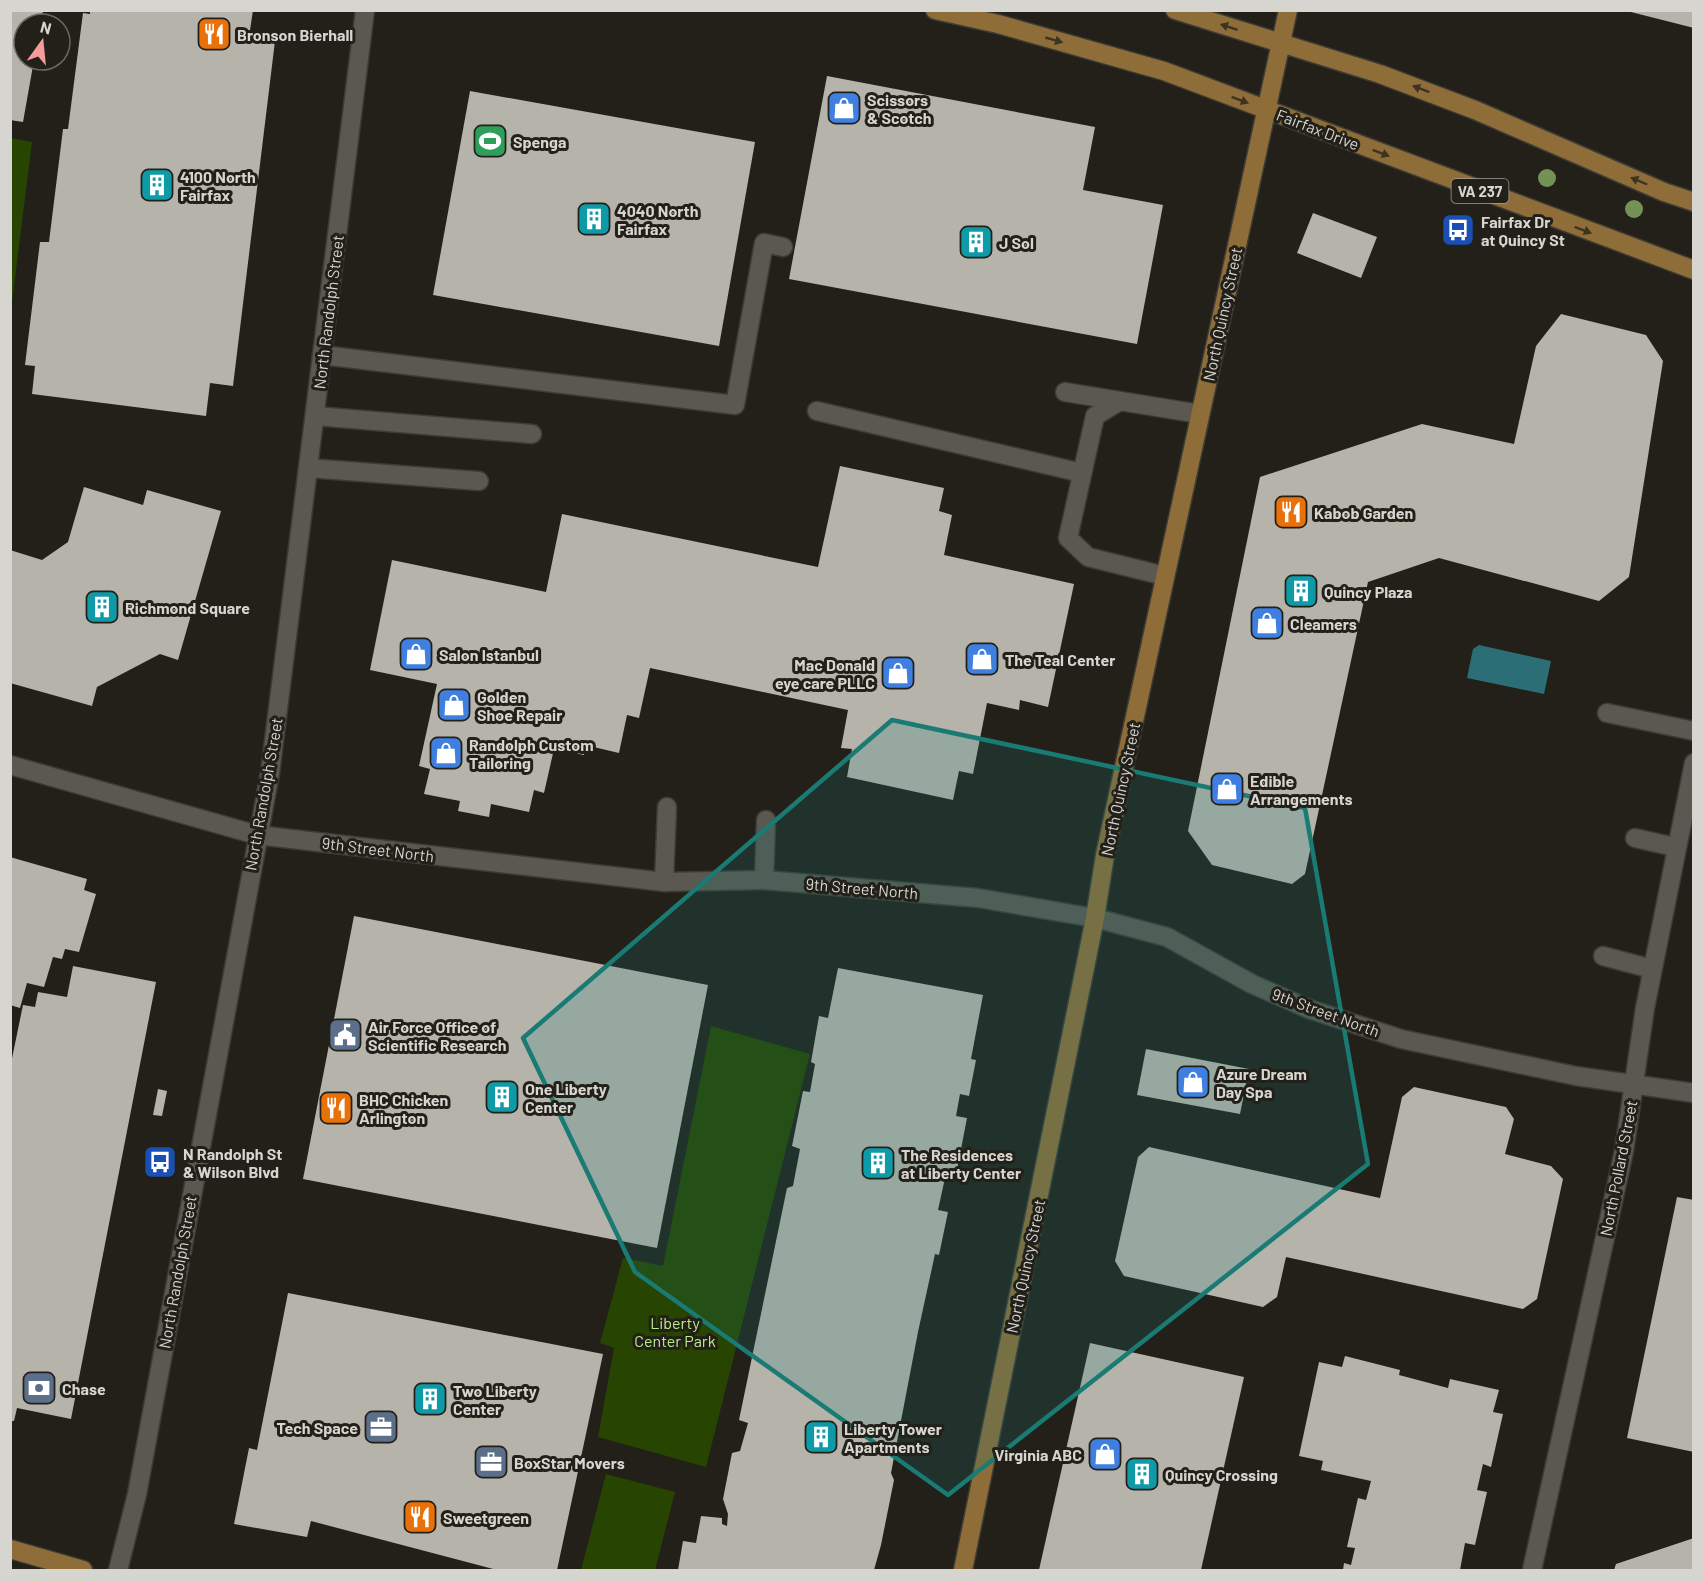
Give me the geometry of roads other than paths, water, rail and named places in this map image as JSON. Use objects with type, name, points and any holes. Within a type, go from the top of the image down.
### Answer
[{"type":"main road","name":"Fairfax Drive","points":[[935,10],[998,24],[1164,71],[1694,270]]},
{"type":"main road","points":[[1175,10],[1380,74],[1475,110],[1664,192],[1694,202]]},
{"type":"main road","name":"North Quincy Street","points":[[963,1570],[1095,918],[1105,855],[1288,10]]},
{"type":"main road","points":[[10,1549],[83,1570]]},
{"type":"street","name":"North Randolph Street","points":[[118,1570],[137,1494],[270,773],[365,10]]},
{"type":"street","points":[[322,355],[735,405],[764,243],[783,247]]},
{"type":"street","points":[[1065,392],[1200,414]]},
{"type":"street","points":[[1120,401],[1095,416],[1068,538],[1088,557],[1165,576]]},
{"type":"street","points":[[817,411],[1082,473]]},
{"type":"street","points":[[315,416],[532,434]]},
{"type":"street","points":[[308,468],[479,481]]},
{"type":"street","points":[[1607,713],[1694,731]]},
{"type":"street","name":"North Pollard Street","points":[[1532,1570],[1624,1151],[1652,969],[1675,847],[1694,763]]},
{"type":"street","name":"9th Street North","points":[[10,765],[257,835],[664,882],[764,880],[978,898],[1095,918],[1167,937],[1252,984],[1309,1009],[1401,1039],[1576,1076],[1694,1093]]},
{"type":"street","points":[[664,882],[667,807]]},
{"type":"street","points":[[764,880],[766,820]]},
{"type":"street","points":[[1635,838],[1675,847]]},
{"type":"street","points":[[1604,956],[1652,969]]},
{"type":"water","points":[[1479,645],[1551,661],[1544,694],[1467,678],[1473,649]]},
{"type":"place","name":"Bronson Bierhall","points":[[214,34]]},
{"type":"place","name":"Scissors & Scotch","points":[[844,108]]},
{"type":"place","name":"Spenga","points":[[490,141]]},
{"type":"place","name":"4100 North Fairfax","points":[[157,185]]},
{"type":"place","name":"4040 North Fairfax","points":[[594,219]]},
{"type":"place","name":"Fairfax Dr at Quincy St","points":[[1458,230]]},
{"type":"place","name":"J Sol","points":[[976,242]]},
{"type":"place","name":"Kabob Garden","points":[[1291,512]]},
{"type":"place","name":"Quincy Plaza","points":[[1301,591]]},
{"type":"place","name":"Richmond Square","points":[[102,607]]},
{"type":"place","name":"Cleamers","points":[[1267,623]]},
{"type":"place","name":"Salon Istanbul","points":[[416,654]]},
{"type":"place","name":"The Teal Center","points":[[982,659]]},
{"type":"place","name":"Mac Donald eye care PLLC","points":[[898,673]]},
{"type":"place","name":"Golden Shoe Repair","points":[[454,705]]},
{"type":"place","name":"Randolph Custom Tailoring","points":[[446,753]]},
{"type":"place","name":"Edible Arrangements","points":[[1227,789]]},
{"type":"place","name":"Air Force Office of Scientific Research","points":[[345,1035]]},
{"type":"place","name":"Azure Dream Day Spa","points":[[1193,1082]]},
{"type":"place","name":"One Liberty Center","points":[[502,1097]]},
{"type":"place","name":"BHC Chicken Arlington","points":[[336,1108]]},
{"type":"place","name":"N Randolph St & Wilson Blvd","points":[[160,1162]]},
{"type":"place","name":"The Residences at Liberty Center","points":[[878,1163]]},
{"type":"place","name":"Chase","points":[[39,1388]]},
{"type":"place","name":"Two Liberty Center","points":[[430,1399]]},
{"type":"place","name":"Tech Space","points":[[381,1427]]},
{"type":"place","name":"Liberty Tower Apartments","points":[[821,1437]]},
{"type":"place","name":"Virginia ABC","points":[[1105,1454]]},
{"type":"place","name":"BoxStar Movers","points":[[491,1462]]},
{"type":"place","name":"Quincy Crossing","points":[[1142,1474]]},
{"type":"place","name":"Sweetgreen","points":[[420,1517]]},
{"type":"park label","name":"Liberty Center Park","points":[[675,1331]]}]
